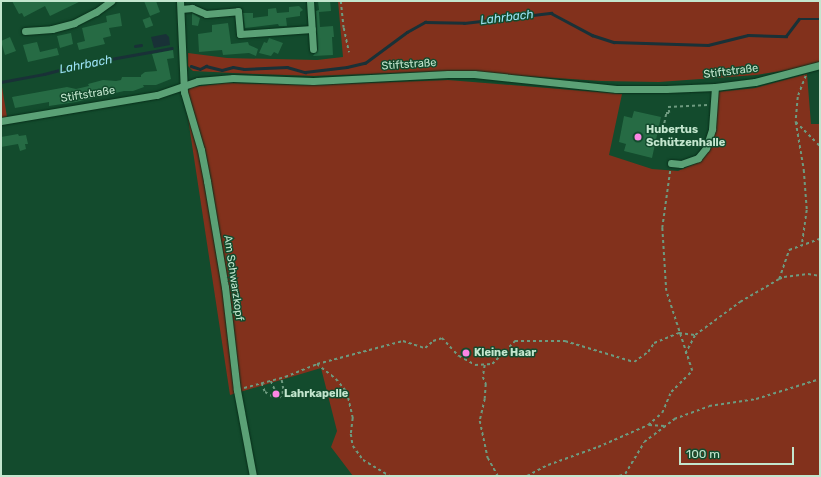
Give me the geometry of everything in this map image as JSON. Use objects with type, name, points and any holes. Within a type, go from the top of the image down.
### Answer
[{"type":"street","points":[[25,31],[52,29],[74,23],[96,12],[111,1]]},
{"type":"street","name":"Am Schwarzkopf","points":[[180,1],[183,85],[186,101],[202,150],[225,287],[237,390],[253,476]]},
{"type":"street","points":[[310,1],[314,49]]},
{"type":"street","points":[[181,9],[192,8],[206,14],[238,11],[240,34],[312,29]]},
{"type":"street","name":"Stiftstraße","points":[[1,120],[157,95],[198,81],[233,78],[313,81],[474,74],[616,89],[714,87],[755,82],[820,64]]},
{"type":"street","points":[[671,163],[682,164],[698,158],[706,148],[712,129],[715,105],[714,87]]},
{"type":"path","points":[[341,1],[344,28],[349,52]]},
{"type":"path","points":[[802,246],[807,210],[804,170],[796,122],[798,97],[809,67]]},
{"type":"path","points":[[663,129],[666,113],[669,113],[668,107],[715,105]]},
{"type":"path","points":[[796,122],[820,146]]},
{"type":"path","points":[[527,476],[548,465],[610,442],[648,425],[662,413],[672,392],[692,371],[685,354],[666,291],[662,228],[671,163]]},
{"type":"path","points":[[779,279],[789,250],[820,239]]},
{"type":"path","points":[[685,354],[695,335],[740,302],[779,279],[808,274],[820,276]]},
{"type":"path","points":[[237,390],[281,378],[317,364],[403,341],[425,348],[433,341],[442,338],[459,356],[475,365],[492,364],[515,341],[565,341],[634,362],[648,352],[654,343],[679,333],[695,335]]},
{"type":"path","points":[[317,364],[336,379],[347,392],[353,418],[351,434],[353,446],[363,460],[390,476]]},
{"type":"path","points":[[485,365],[483,377],[486,384],[485,399],[480,421],[488,458],[498,476]]},
{"type":"path","points":[[262,383],[265,392],[275,398],[279,398],[283,389],[281,378]]},
{"type":"path","points":[[619,476],[625,474],[644,442],[674,419],[709,406],[756,399],[820,379]]},
{"type":"path","points":[[271,381],[276,392]]},
{"type":"path","points":[[648,425],[665,426]]},
{"type":"shaded area","points":[[338,1],[820,1],[820,65],[756,75],[659,82],[601,81],[448,71],[314,76],[253,74],[193,71],[188,66],[188,53],[227,58],[317,60],[343,57]]},
{"type":"shaded area","points":[[807,74],[811,124],[820,124],[820,476],[353,476],[331,447],[337,431],[321,368],[230,395],[184,92],[192,87],[226,83],[313,85],[448,80],[622,94],[609,155],[652,169],[678,171],[699,162],[712,129],[717,92],[755,88]]},
{"type":"shaded area","points":[[1,81],[8,123],[1,125]]},
{"type":"water","points":[[166,34],[169,37],[170,45],[154,48],[151,37]]},
{"type":"building","points":[[12,1],[81,1],[50,16],[45,6],[24,17],[22,13],[19,14]]},
{"type":"building","points":[[144,1],[156,1],[160,12],[150,16]]},
{"type":"building","points":[[318,1],[330,1],[331,11],[319,12],[320,27],[333,26],[333,55],[313,56],[318,49],[316,11],[319,10]]},
{"type":"building","points":[[299,6],[303,10],[300,12],[300,16],[286,18],[287,26],[279,26],[278,24],[245,28],[243,13],[253,13],[253,18],[268,16],[268,9],[276,8],[277,13],[289,12],[289,7]]},
{"type":"building","points":[[120,13],[122,26],[109,28],[111,36],[103,38],[105,44],[79,50],[77,43],[85,41],[82,28],[107,22],[106,16]]},
{"type":"building","points":[[192,13],[200,18],[198,26],[192,25]]},
{"type":"building","points":[[150,17],[153,25],[146,28],[143,20]]},
{"type":"building","points":[[228,23],[231,44],[248,42],[249,45],[258,49],[256,56],[249,53],[223,55],[222,50],[199,52],[198,34],[212,32],[212,25]]},
{"type":"building","points":[[71,33],[73,44],[60,48],[57,36]]},
{"type":"building","points":[[10,37],[16,51],[5,55],[1,41]]},
{"type":"building","points":[[269,38],[283,43],[278,54],[274,52],[271,56],[259,53],[264,42],[267,43]]},
{"type":"building","points":[[37,42],[40,52],[57,48],[59,55],[28,62],[23,45]]},
{"type":"building","points":[[173,50],[174,58],[167,59],[171,79],[156,85],[143,85],[144,87],[133,91],[124,91],[76,102],[49,106],[49,102],[15,108],[12,97],[67,87],[76,89],[89,86],[88,84],[103,80],[121,80],[122,77],[141,77],[141,75],[145,72],[157,71],[152,54]]},
{"type":"building","name":"Hubertus Schützenhalle","points":[[634,111],[661,117],[652,158],[624,151],[626,144],[619,142],[624,116],[632,118]]},
{"type":"building","points":[[18,134],[19,136],[26,135],[28,144],[25,144],[26,149],[20,151],[18,144],[1,147],[1,137]]},
{"type":"waterway","name":"Lahrbach","points":[[191,66],[200,69],[206,66],[222,70],[233,67],[244,69],[287,67],[305,72],[347,67],[365,63],[407,32],[425,22],[464,23],[551,13],[592,35],[614,42],[708,45],[748,35],[786,36],[799,19],[820,19]]},
{"type":"waterway","points":[[135,46],[141,45]]},
{"type":"waterway","name":"Lahrbach","points":[[1,82],[44,74],[83,64],[172,48]]},
{"type":"place","name":"Hubertus Schützenhalle","points":[[638,137]]},
{"type":"place","name":"Kleine Haar","points":[[466,353]]},
{"type":"place","name":"Lahrkapelle","points":[[276,394]]}]
